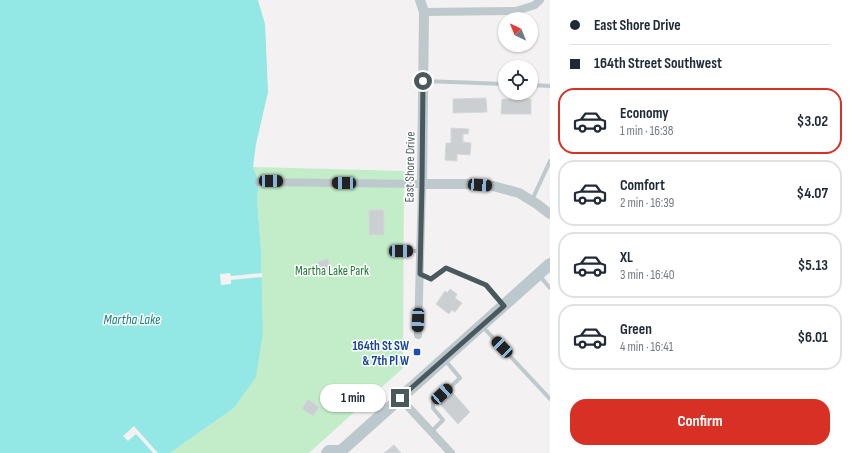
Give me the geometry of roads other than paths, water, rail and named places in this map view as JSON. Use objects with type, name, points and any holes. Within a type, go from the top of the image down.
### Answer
[{"type":"main road","points":[[327,453],[329,451],[341,452],[550,264]]},
{"type":"street","name":"East Shore Drive","points":[[418,334],[422,184],[424,12],[420,0]]},
{"type":"street","points":[[424,12],[516,10],[535,5],[540,0]]},
{"type":"street","points":[[259,182],[467,184],[493,186],[520,193],[550,214]]},
{"type":"street","points":[[400,398],[451,453]]},
{"type":"lane","points":[[423,81],[498,84]]},
{"type":"lane","points":[[538,85],[550,86]]},
{"type":"lane","points":[[532,201],[550,161]]},
{"type":"lane","points":[[392,251],[420,251]]},
{"type":"lane","points":[[420,274],[431,279],[446,268],[486,285],[504,306]]},
{"type":"lane","points":[[538,275],[550,288]]},
{"type":"lane","points":[[482,326],[550,399]]},
{"type":"lane","points":[[431,432],[443,420],[433,408],[433,403],[460,378],[444,359]]},
{"type":"water","name":"Martha Lake","points":[[0,0],[258,0],[265,24],[268,92],[256,144],[253,167],[259,182],[257,199],[261,250],[263,332],[256,377],[234,408],[170,453],[0,453]]},
{"type":"place","name":"164th St SW & 7th Pl W","points":[[417,352]]},
{"type":"park label","name":"Martha Lake Park","points":[[332,270]]}]
